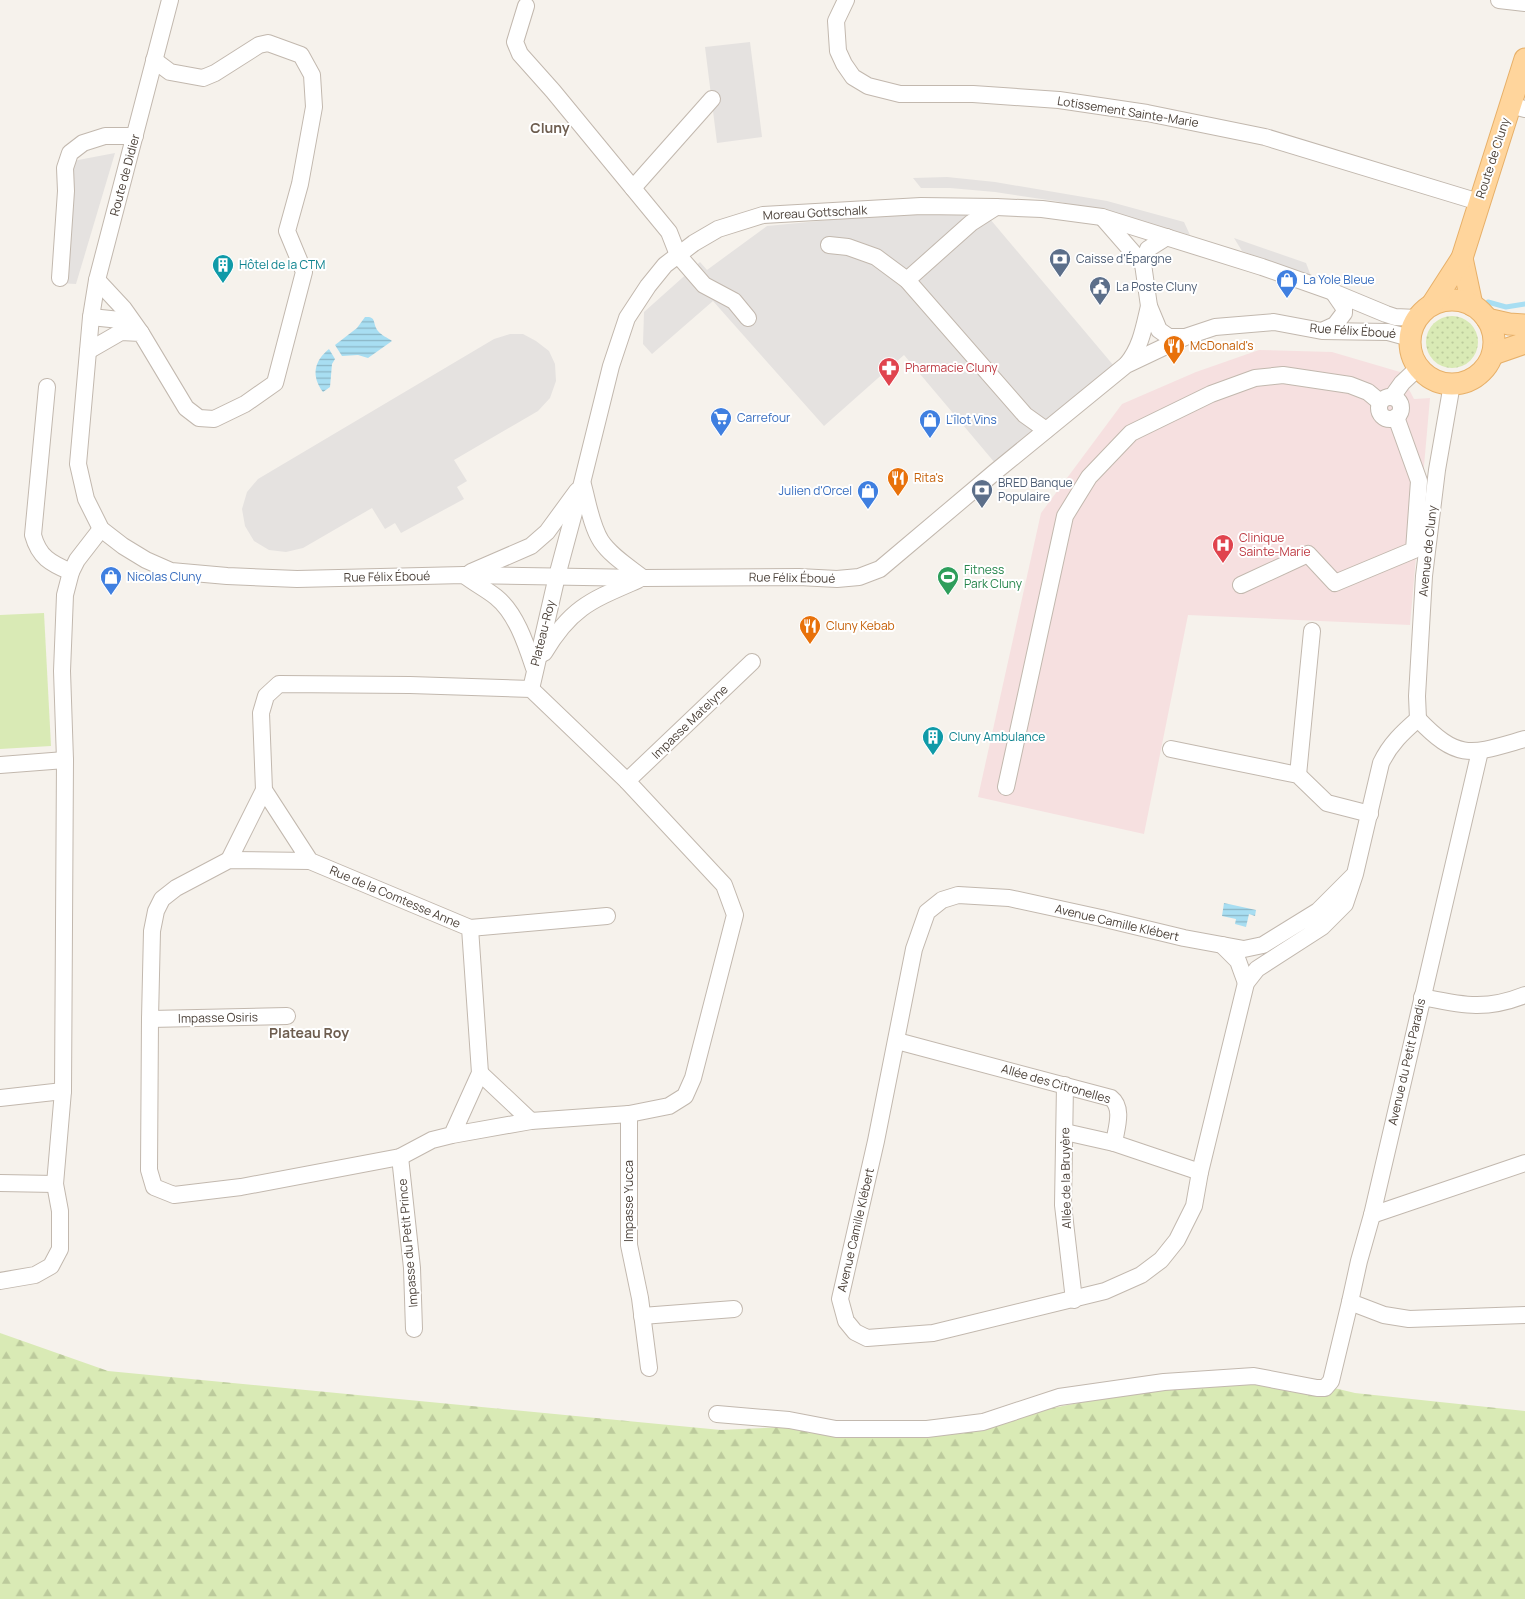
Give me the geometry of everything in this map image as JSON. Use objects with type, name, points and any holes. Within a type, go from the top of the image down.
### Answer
[{"type":"main road","name":"Route de Cluny","points":[[1433,303],[1462,258],[1479,202],[1517,107],[1525,59]]},
{"type":"main road","name":"Route de Cluny","points":[[1462,258],[1472,304]]},
{"type":"main road","points":[[1457,300],[1472,304],[1487,319],[1494,336],[1493,354],[1484,370],[1478,376],[1461,383],[1439,382],[1418,368],[1410,348],[1413,328],[1421,312],[1433,303],[1457,300]]},
{"type":"main road","points":[[1487,319],[1509,324],[1525,325]]},
{"type":"main road","points":[[1493,354],[1525,343]]},
{"type":"street","name":"Route de Didier","points":[[101,529],[86,499],[78,464],[91,317],[97,280],[170,0]]},
{"type":"street","name":"Lotissement Sainte-Marie","points":[[846,0],[836,21],[838,51],[853,78],[868,86],[900,94],[973,94],[1059,100],[1147,113],[1265,137],[1479,202]]},
{"type":"street","points":[[1499,0],[1525,3]]},
{"type":"street","points":[[526,6],[515,42],[520,54],[553,91],[669,232],[678,255],[704,285],[734,301],[748,318]]},
{"type":"street","points":[[97,280],[124,309],[186,408],[199,418],[214,419],[245,404],[275,383],[304,272],[288,231],[300,184],[314,107],[312,75],[301,55],[268,43],[259,45],[215,73],[203,78],[170,72],[154,60]]},
{"type":"street","points":[[633,188],[712,99]]},
{"type":"street","points":[[60,278],[66,191],[65,168],[70,153],[83,144],[105,136],[135,136]]},
{"type":"street","name":"Moreau Gottschalk","points":[[557,576],[611,366],[627,318],[648,286],[665,265],[678,255],[718,229],[762,215],[921,206],[1042,209],[1102,217],[1262,266],[1395,317],[1413,328]]},
{"type":"street","points":[[907,280],[971,223],[996,207]]},
{"type":"street","points":[[1102,217],[1143,264]]},
{"type":"street","points":[[1167,237],[1148,249],[1143,264],[1150,306],[1159,330],[1169,337],[1184,337]]},
{"type":"street","points":[[829,245],[848,247],[876,257],[907,280],[1025,415],[1046,430]]},
{"type":"street","points":[[1322,331],[1335,325],[1344,314],[1344,308],[1333,292]]},
{"type":"street","points":[[1126,366],[1135,355],[1140,343],[1150,306]]},
{"type":"street","points":[[91,317],[120,320],[141,334]]},
{"type":"street","name":"Rue Félix Éboué","points":[[101,529],[123,546],[146,560],[171,571],[228,576],[297,578],[464,575],[643,578],[799,577],[837,579],[859,577],[880,569],[1046,430],[1126,366],[1184,337],[1215,327],[1274,322],[1322,331],[1388,332],[1413,328]]},
{"type":"street","points":[[88,351],[121,332],[141,334]]},
{"type":"street","points":[[1392,405],[1402,382],[1418,368]]},
{"type":"street","points":[[1006,787],[1065,516],[1089,476],[1132,433],[1211,394],[1255,378],[1282,375],[1350,385],[1392,405],[1419,481],[1414,550],[1335,583],[1308,554],[1241,585]]},
{"type":"street","name":"Avenue de Cluny","points":[[1418,719],[1417,696],[1424,576],[1437,470],[1452,384]]},
{"type":"street","points":[[47,387],[33,535],[37,549],[54,565],[71,572]]},
{"type":"street","points":[[464,575],[530,546],[547,532],[582,483]]},
{"type":"street","points":[[534,668],[554,636],[572,615],[590,601],[643,578],[612,554],[601,541],[592,520],[582,483]]},
{"type":"street","points":[[0,1281],[34,1274],[51,1266],[60,1249],[60,1211],[56,1184],[63,1090],[65,760],[63,662],[65,595],[71,572],[77,560],[101,529]]},
{"type":"street","points":[[464,575],[498,598],[512,616],[524,638],[534,668]]},
{"type":"street","name":"Plateau-Roy","points":[[531,690],[534,668],[557,576]]},
{"type":"street","points":[[1298,775],[1312,631]]},
{"type":"street","name":"Impasse Matelyne","points":[[627,781],[752,662]]},
{"type":"street","points":[[229,860],[264,790],[261,713],[266,696],[279,684],[410,685],[531,690],[627,781],[724,885],[735,915],[692,1078],[685,1096],[669,1106],[629,1114],[531,1121],[452,1136]]},
{"type":"street","points":[[1418,719],[1434,736],[1452,748],[1464,751],[1480,751],[1525,739]]},
{"type":"street","name":"Avenue Camille Klébert","points":[[1355,874],[1318,910],[1263,945],[1244,949],[1184,938],[1009,898],[958,895],[942,900],[926,912],[914,949],[840,1299],[846,1321],[855,1332],[867,1338],[933,1334],[1074,1300],[1114,1287],[1141,1275],[1161,1260],[1177,1240],[1194,1206],[1200,1172],[1246,984],[1257,969],[1322,927],[1345,904],[1355,874],[1381,763],[1387,750],[1396,739],[1418,719]]},
{"type":"street","points":[[1171,750],[1298,775],[1327,803],[1370,814]]},
{"type":"street","name":"Avenue du Petit Paradis","points":[[717,1414],[788,1420],[836,1429],[927,1429],[983,1422],[1059,1397],[1164,1382],[1254,1376],[1325,1388],[1330,1381],[1359,1260],[1372,1215],[1480,751]]},
{"type":"street","points":[[0,765],[65,760]]},
{"type":"street","points":[[264,790],[310,861]]},
{"type":"street","name":"Rue de la Comtesse Anne","points":[[229,860],[310,861],[470,928],[480,1073],[452,1136],[432,1140],[400,1157],[231,1188],[174,1195],[154,1187],[149,1170],[150,1019],[152,930],[156,911],[162,899],[176,888],[229,860]]},
{"type":"street","points":[[470,928],[607,916]]},
{"type":"street","points":[[1222,944],[1238,961],[1246,984]]},
{"type":"street","points":[[1422,997],[1463,1005],[1485,1006],[1505,1003],[1525,995]]},
{"type":"street","name":"Impasse Osiris","points":[[150,1019],[287,1016]]},
{"type":"street","name":"Allée des Citronelles","points":[[896,1041],[1111,1098],[1116,1102],[1118,1109],[1114,1143]]},
{"type":"street","points":[[480,1073],[531,1121]]},
{"type":"street","name":"Allée de la Bruyère","points":[[1065,1085],[1064,1205],[1074,1300]]},
{"type":"street","points":[[0,1098],[63,1090]]},
{"type":"street","name":"Impasse Yucca","points":[[629,1114],[629,1245],[649,1368]]},
{"type":"street","points":[[1065,1132],[1114,1143],[1200,1172]]},
{"type":"street","name":"Impasse du Petit Prince","points":[[400,1157],[412,1268],[414,1330]]},
{"type":"street","points":[[1372,1215],[1525,1162]]},
{"type":"street","points":[[0,1183],[56,1184]]},
{"type":"street","points":[[1350,1302],[1384,1315],[1409,1319],[1525,1315]]},
{"type":"street","points":[[642,1316],[734,1308]]},
{"type":"shaded area","points":[[750,42],[762,137],[717,143],[705,47]]},
{"type":"shaded area","points":[[115,153],[76,284],[57,283],[57,164]]},
{"type":"shaded area","points":[[947,177],[995,182],[1107,201],[1184,222],[1190,235],[1105,211],[1055,201],[995,192],[950,188],[921,188],[913,178]]},
{"type":"shaded area","points":[[913,212],[970,212],[990,219],[1114,366],[995,463],[904,355],[824,426],[713,301],[652,354],[643,344],[644,312],[700,262],[707,270],[767,226]]},
{"type":"shaded area","points":[[1234,238],[1306,263],[1311,276],[1242,251]]},
{"type":"shaded area","points":[[510,334],[523,334],[549,351],[555,364],[556,381],[550,398],[538,411],[454,460],[467,481],[457,487],[464,499],[401,533],[395,523],[385,529],[372,508],[303,548],[286,552],[269,550],[254,541],[245,526],[242,509],[247,492],[258,479],[494,339]]},
{"type":"shaded area","name":"Clinique Sainte-Marie","points":[[1259,350],[1332,352],[1400,372],[1414,399],[1430,398],[1410,625],[1188,615],[1144,834],[978,797],[1041,513],[1122,404],[1196,372]]},
{"type":"green space","points":[[1447,316],[1457,316],[1471,323],[1478,337],[1478,347],[1471,361],[1457,368],[1447,368],[1437,364],[1430,357],[1426,347],[1426,337],[1430,327],[1437,320]]},
{"type":"green space","points":[[44,613],[51,746],[0,749],[0,615]]},
{"type":"green space","points":[[0,1333],[108,1371],[721,1430],[1011,1416],[1255,1369],[1355,1393],[1525,1411],[1525,1599],[0,1599]]},
{"type":"water","points":[[365,317],[373,319],[378,331],[392,341],[368,358],[358,355],[342,356],[335,345],[357,328]]},
{"type":"water","points":[[329,349],[335,359],[332,364],[330,387],[323,392],[317,380],[316,369],[320,359]]},
{"type":"water","points":[[1224,903],[1256,910],[1255,916],[1249,914],[1246,927],[1235,924],[1236,919],[1222,916]]},
{"type":"waterway","points":[[1488,302],[1506,307],[1525,304]]},
{"type":"place","name":"Caisse d'Épargne","points":[[1060,278]]},
{"type":"place","name":"Hôtel de la CTM","points":[[223,284]]},
{"type":"place","name":"La Yole Bleue","points":[[1287,299]]},
{"type":"place","name":"La Poste Cluny","points":[[1100,306]]},
{"type":"place","name":"McDonald's","points":[[1174,365]]},
{"type":"place","name":"Pharmacie Cluny","points":[[889,387]]},
{"type":"place","name":"Carrefour","points":[[721,437]]},
{"type":"place","name":"L'îlot Vins","points":[[930,439]]},
{"type":"place","name":"Rita's","points":[[898,497]]},
{"type":"place","name":"BRED Banque Populaire","points":[[982,509]]},
{"type":"place","name":"Julien d'Orcel","points":[[868,510]]},
{"type":"place","name":"Clinique Sainte-Marie","points":[[1223,564]]},
{"type":"place","name":"Nicolas Cluny","points":[[111,596]]},
{"type":"place","name":"Fitness Park Cluny","points":[[948,596]]},
{"type":"place","name":"Cluny Kebab","points":[[810,645]]},
{"type":"place","name":"Cluny Ambulance","points":[[933,756]]},
{"type":"district","name":"Cluny","points":[[550,128]]},
{"type":"district","name":"Plateau Roy","points":[[309,1033]]}]
